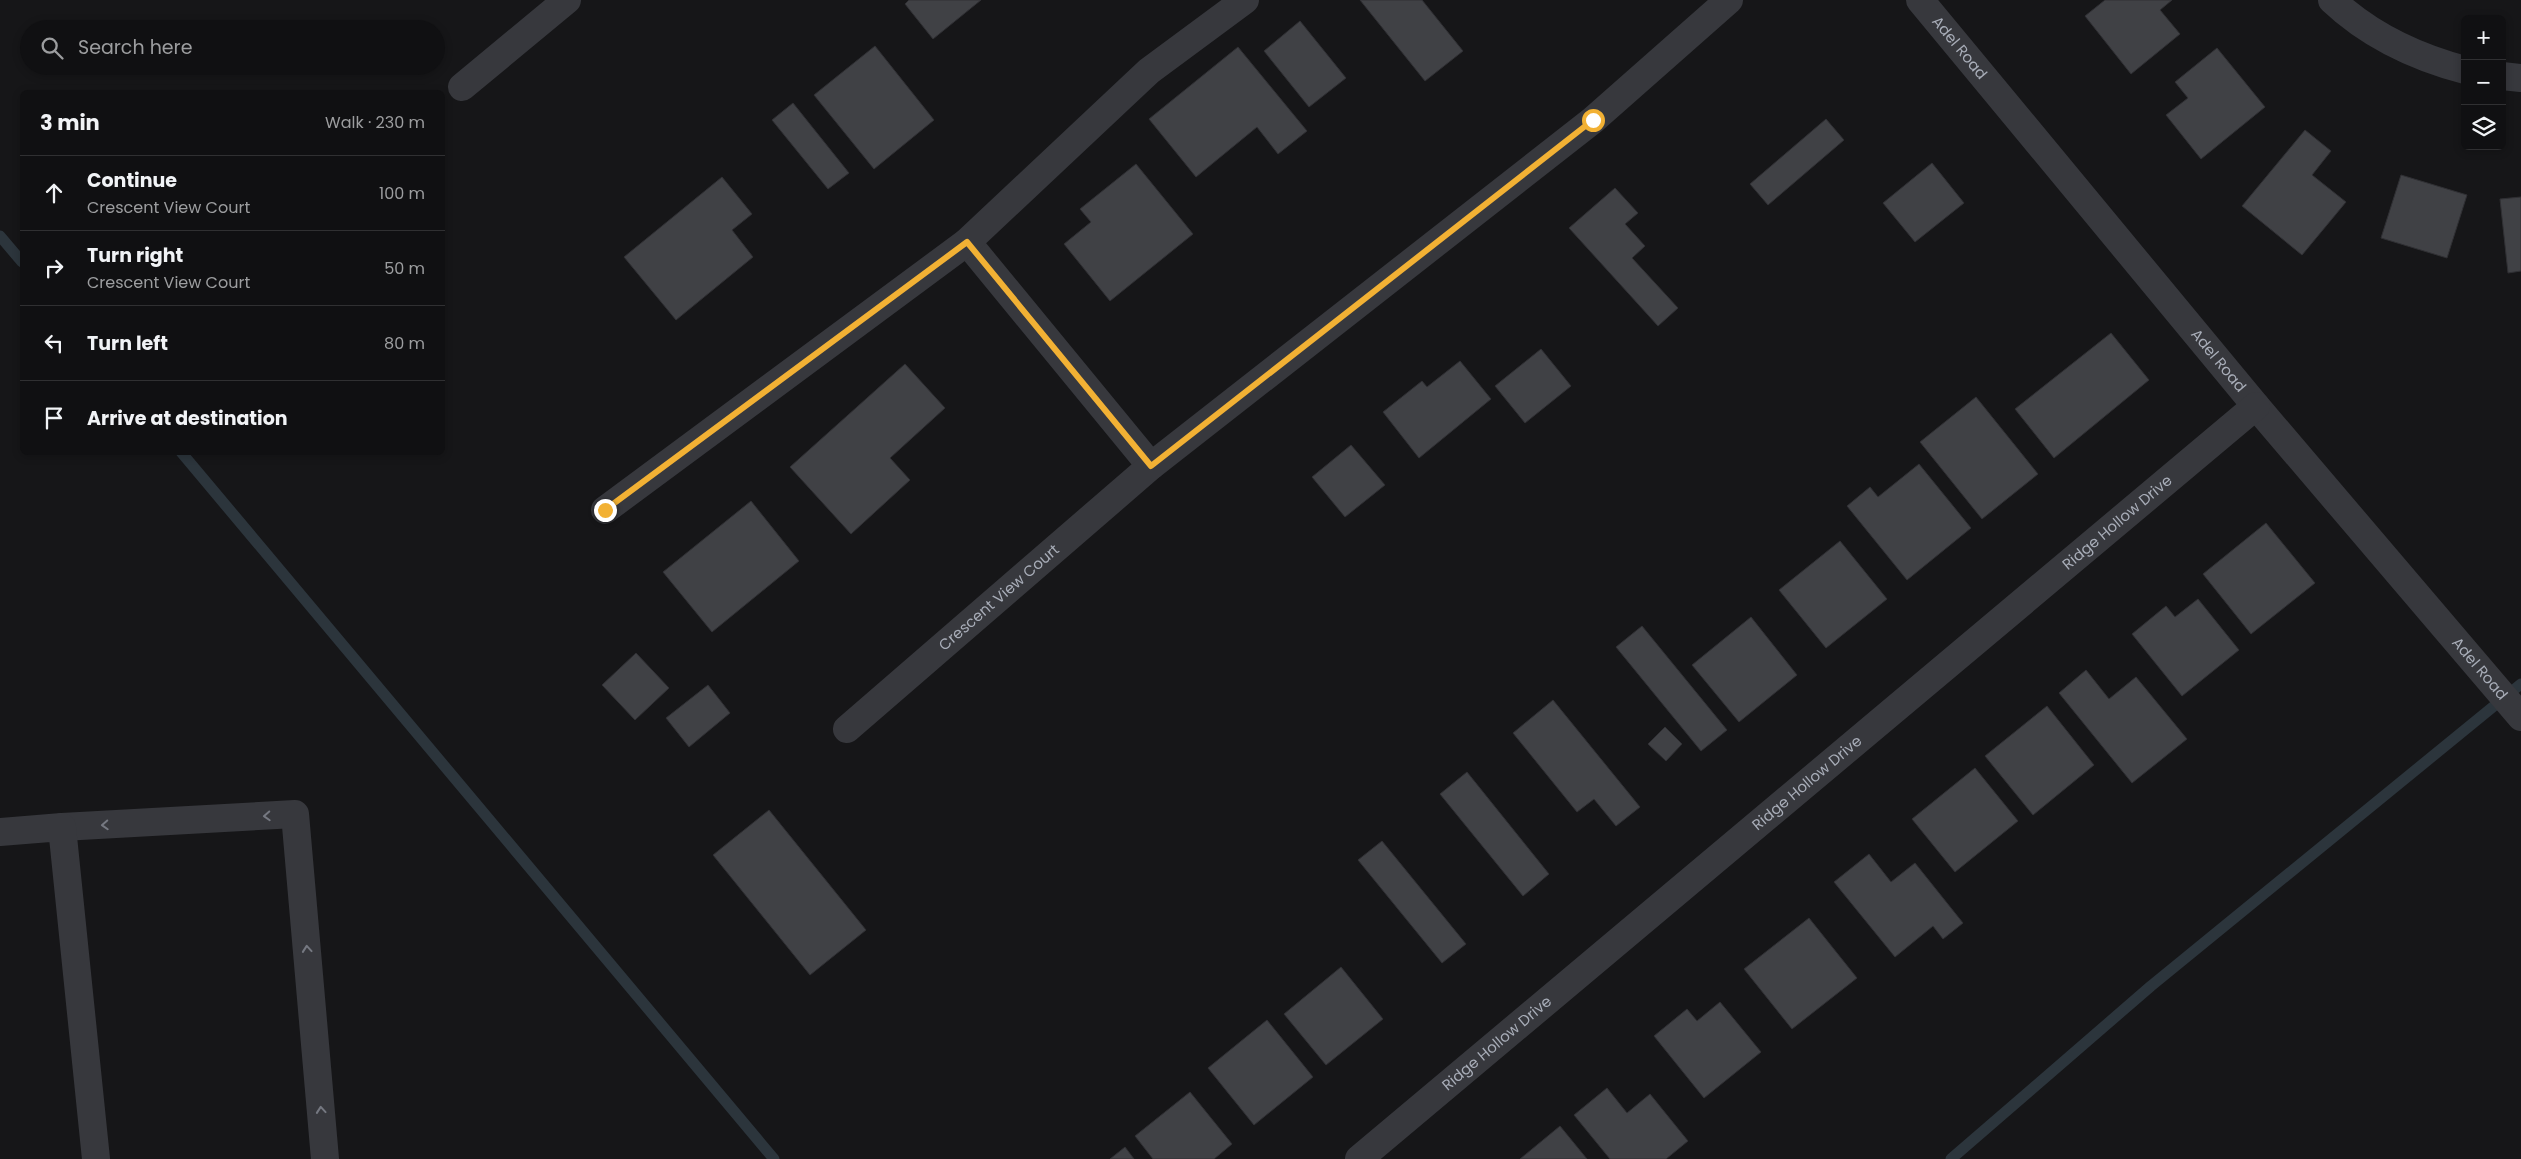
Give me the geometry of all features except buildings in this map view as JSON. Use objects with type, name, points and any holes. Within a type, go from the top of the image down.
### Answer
[{"type":"street","points":[[462,88],[567,0]]},
{"type":"street","points":[[605,510],[967,242],[1149,71],[1245,0]]},
{"type":"street","name":"Crescent View Court","points":[[847,729],[1151,466],[1593,120],[1729,0]]},
{"type":"street","name":"Adel Road","points":[[1920,0],[2256,406],[2521,717]]},
{"type":"street","points":[[2332,0],[2344,11],[2390,42],[2437,63],[2461,69]]},
{"type":"street","points":[[967,242],[1151,466]]},
{"type":"street","name":"Ridge Hollow Drive","points":[[1359,1159],[2256,406]]},
{"type":"street","points":[[0,832],[294,814],[325,1159]]},
{"type":"street","points":[[62,827],[96,1159]]},
{"type":"waterway","points":[[0,236],[20,260]]},
{"type":"waterway","points":[[184,455],[774,1159]]},
{"type":"waterway","points":[[1951,1159],[2151,986],[2521,684]]},
{"type":"route","points":[[605,510],[967,242],[1151,466],[1593,120]]}]
